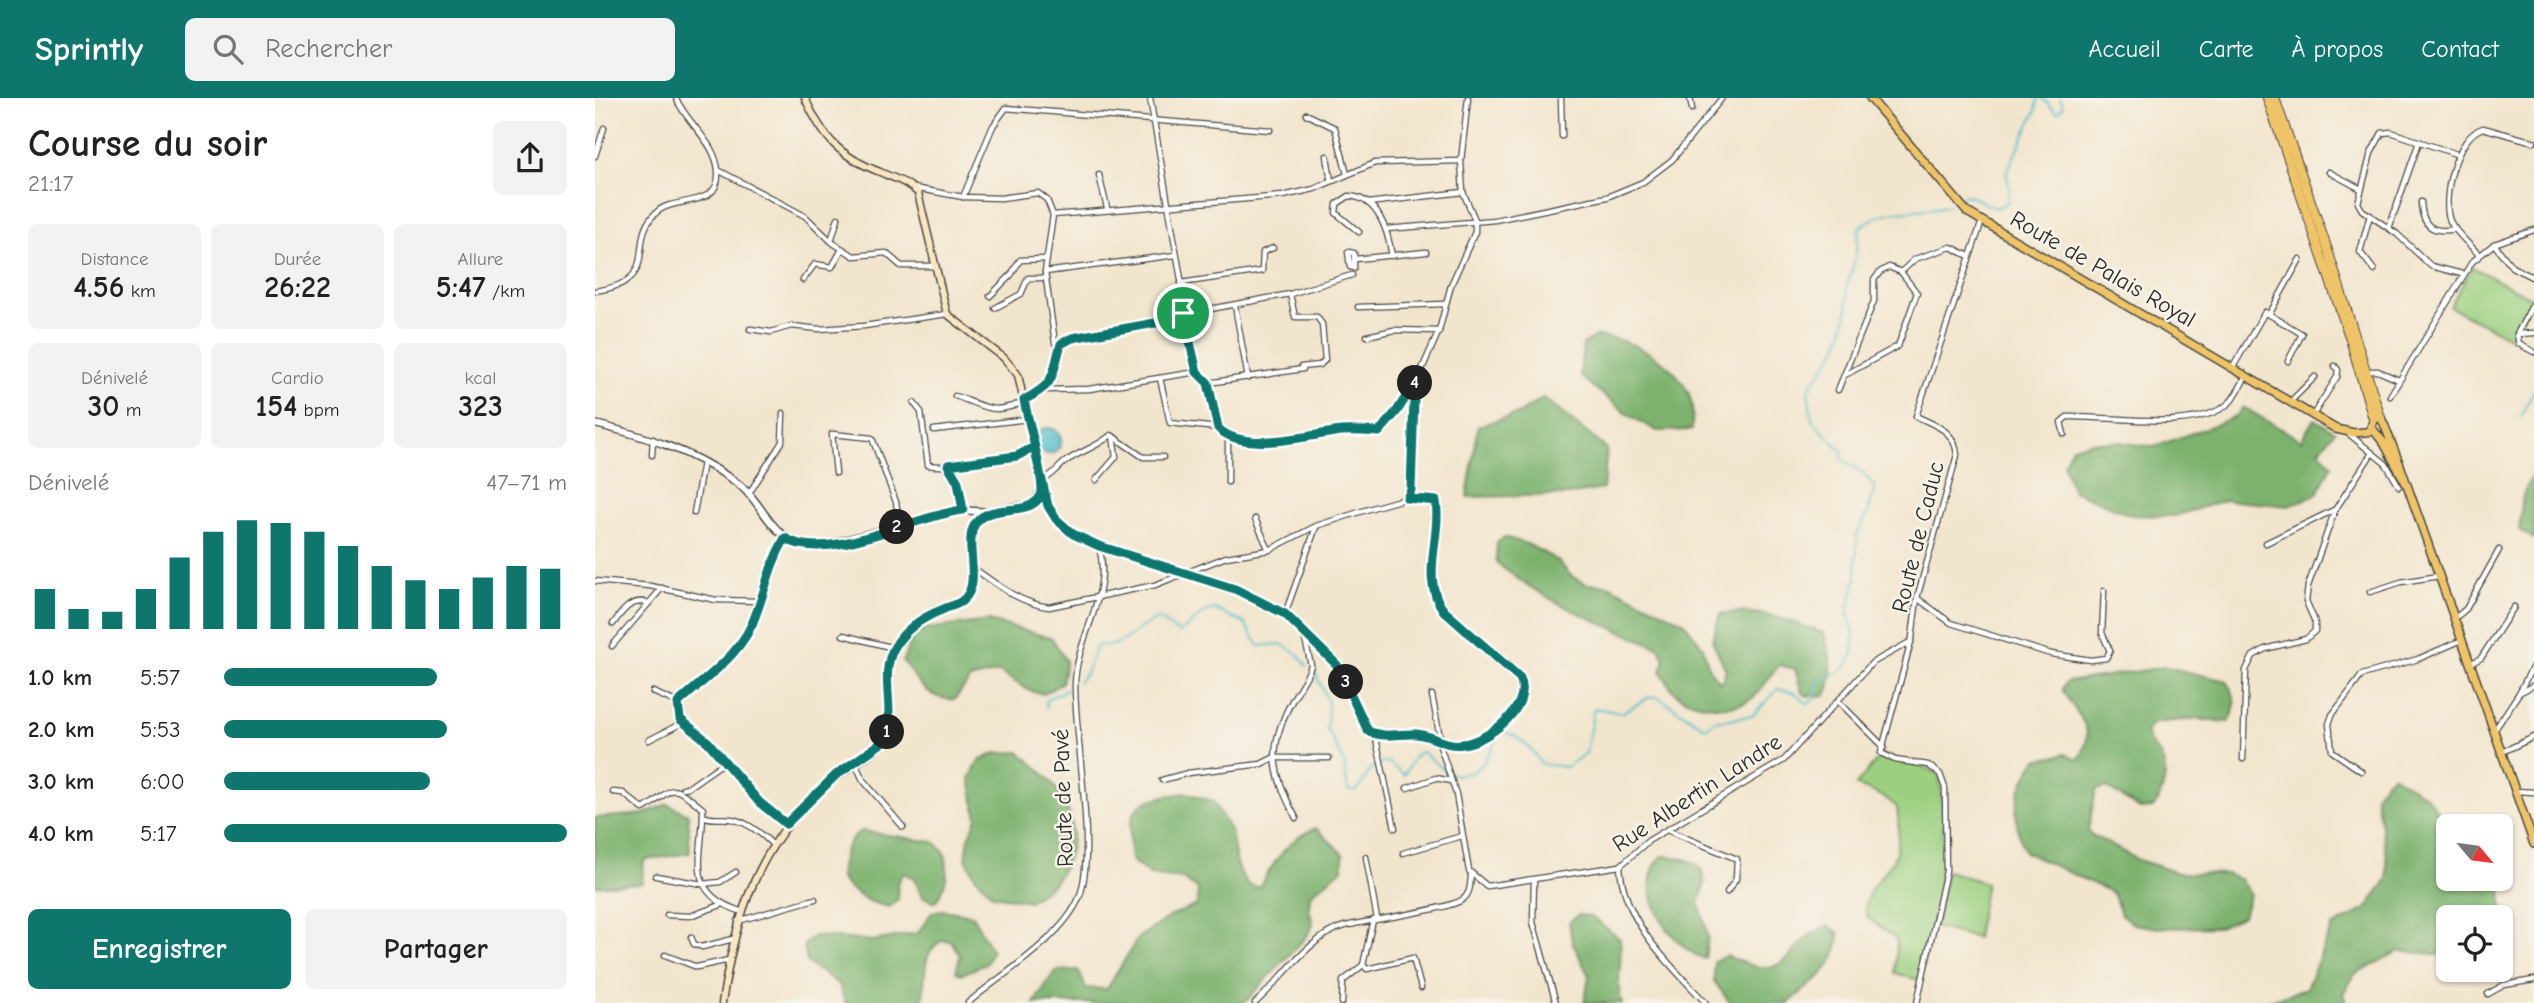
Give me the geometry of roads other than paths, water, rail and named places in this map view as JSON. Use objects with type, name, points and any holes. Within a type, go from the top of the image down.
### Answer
[{"type":"highway","points":[[2267,98],[2367,391],[2376,425]]},
{"type":"highway","points":[[2275,98],[2368,371],[2376,425]]},
{"type":"highway","points":[[2367,391],[2364,375],[2368,371]]},
{"type":"main road","points":[[722,1003],[740,911],[772,844],[786,824],[836,775],[879,746],[887,734],[888,664],[894,648],[915,624],[965,599],[972,584],[972,530],[978,520],[991,512],[1032,504],[1043,491],[1024,400],[1014,368],[947,314],[923,204],[914,188],[857,163],[837,149],[824,133],[805,98]]},
{"type":"main road","name":"Route de Palais Royal","points":[[1870,98],[1967,212],[2348,433]]},
{"type":"main road","points":[[2348,433],[2376,425],[2439,576],[2534,844]]},
{"type":"street","points":[[595,291],[632,278],[638,269],[645,235],[657,212],[708,195],[714,187],[718,170],[708,144],[675,98]]},
{"type":"street","points":[[1150,98],[1185,303],[1184,314],[1197,372],[1208,383],[1218,428]]},
{"type":"street","points":[[1160,378],[1170,423],[1218,428],[1228,435],[1277,441],[1339,431],[1379,432],[1397,411],[1418,378],[1439,331],[1445,304],[1473,239],[1475,220],[1463,192],[1461,161],[1468,98]]},
{"type":"street","points":[[1561,98],[1562,136]]},
{"type":"street","points":[[1691,98],[1692,110]]},
{"type":"street","points":[[1387,229],[1495,220],[1598,199],[1643,182],[1672,160],[1722,98]]},
{"type":"street","points":[[963,197],[1003,108],[1270,130]]},
{"type":"street","points":[[1306,114],[1335,128],[1347,174]]},
{"type":"street","points":[[595,156],[604,128]]},
{"type":"street","points":[[2500,252],[2481,253],[2455,229],[2447,209],[2456,154],[2472,135],[2483,128],[2534,142]]},
{"type":"street","points":[[2456,154],[2391,132],[2379,135],[2358,203],[2431,266],[2462,274]]},
{"type":"street","points":[[2389,228],[2419,142]]},
{"type":"street","points":[[1327,156],[1331,181]]},
{"type":"street","points":[[1053,215],[1283,195],[1314,189],[1375,163],[1461,161]]},
{"type":"street","points":[[718,170],[805,216],[831,241],[860,257],[889,254],[901,266],[936,266]]},
{"type":"street","points":[[2329,172],[2361,189]]},
{"type":"street","points":[[1098,175],[1107,209]]},
{"type":"street","points":[[914,188],[963,197],[1001,198],[1038,193],[1047,200],[1053,215],[1045,259],[1045,275],[1055,343],[1060,348]]},
{"type":"street","points":[[1368,203],[1463,192]]},
{"type":"street","points":[[1359,232],[1338,216],[1336,206],[1352,195],[1368,203],[1387,229],[1392,256]]},
{"type":"street","points":[[2421,202],[2422,218],[2427,226],[2441,232],[2455,229]]},
{"type":"street","points":[[2370,215],[2360,252],[2374,270]]},
{"type":"street","points":[[831,241],[838,218]]},
{"type":"street","name":"Route de Caduc","points":[[1884,747],[1910,642],[1917,598],[1957,455],[1956,445],[1945,430],[1916,416],[1982,221]]},
{"type":"street","points":[[2391,396],[2462,274],[2481,253],[2494,244],[2534,230]]},
{"type":"street","points":[[2494,244],[2512,267],[2534,278]]},
{"type":"street","points":[[1181,283],[1262,271],[1263,252],[1273,247]]},
{"type":"street","points":[[1901,272],[1915,258],[1951,247],[1969,256]]},
{"type":"street","points":[[803,280],[815,264],[832,267],[842,249]]},
{"type":"street","points":[[1355,259],[1426,251]]},
{"type":"street","points":[[995,308],[1021,294],[1026,279],[1176,255]]},
{"type":"street","points":[[990,296],[1006,281],[1020,260],[1045,259]]},
{"type":"street","points":[[2233,367],[2300,259]]},
{"type":"street","points":[[1838,390],[1874,301],[1874,281],[1880,272],[1889,267],[1901,272],[1917,292],[1914,308],[1898,346],[1845,374]]},
{"type":"street","points":[[955,396],[996,409],[1024,400],[1043,390],[1054,377],[1060,348],[1072,338],[1235,306],[1352,275]]},
{"type":"street","points":[[1290,293],[1295,317],[1317,317],[1322,324],[1325,360],[1320,365],[1301,367]]},
{"type":"street","points":[[2534,302],[2517,334],[2519,344],[2534,352]]},
{"type":"street","points":[[1358,307],[1445,304]]},
{"type":"street","points":[[1235,306],[1248,378]]},
{"type":"street","points":[[2267,313],[2302,334],[2288,361]]},
{"type":"street","points":[[750,329],[771,332],[791,326],[849,327],[947,314]]},
{"type":"street","points":[[1367,336],[1394,330],[1439,331]]},
{"type":"street","points":[[2517,334],[2534,333]]},
{"type":"street","points":[[2313,415],[2337,377],[2338,370],[2335,366]]},
{"type":"street","points":[[1208,383],[1321,367]]},
{"type":"street","points":[[2368,371],[2378,371],[2399,380]]},
{"type":"street","points":[[1043,390],[1089,389],[1197,372]]},
{"type":"street","points":[[2064,433],[2061,422],[2067,417],[2155,421],[2215,411],[2229,403],[2247,375]]},
{"type":"street","points":[[2291,401],[2315,377]]},
{"type":"street","points":[[1407,498],[1411,490],[1414,399],[1418,378]]},
{"type":"street","points":[[914,402],[921,412],[926,464],[947,467],[1017,456],[1034,447]]},
{"type":"street","points":[[748,495],[782,442],[783,412]]},
{"type":"street","points":[[934,430],[1028,419]]},
{"type":"street","points":[[595,424],[653,438],[703,462],[733,480],[785,538],[792,542],[818,547],[963,510],[991,512]]},
{"type":"street","points":[[2348,433],[2386,464],[2403,486]]},
{"type":"street","points":[[836,473],[832,434],[872,438],[896,502],[900,526]]},
{"type":"street","points":[[1228,435],[1228,482]]},
{"type":"street","points":[[1112,436],[1143,457],[1163,457]]},
{"type":"street","points":[[1042,480],[1053,475],[1070,458],[1097,447],[1112,436]]},
{"type":"street","points":[[1096,480],[1116,457],[1112,436]]},
{"type":"street","points":[[652,455],[653,438]]},
{"type":"street","points":[[2243,759],[2246,670],[2253,656],[2265,649],[2306,639],[2315,631],[2315,622],[2306,601],[2308,586],[2335,510],[2372,453]]},
{"type":"street","points":[[694,513],[703,462]]},
{"type":"street","points":[[947,467],[958,482],[963,510]]},
{"type":"street","points":[[971,567],[1008,593],[1036,605],[1049,607],[1155,585],[1188,573],[1233,555],[1269,550],[1316,526],[1407,498],[1433,499],[1437,503],[1437,532],[1431,575],[1438,603],[1522,681],[1518,705],[1508,721],[1467,744],[1440,743],[1418,734],[1375,734],[1364,727],[1337,665],[1285,614],[1235,589],[1188,573],[1099,546],[1073,534],[1056,519],[1043,491]]},
{"type":"street","points":[[2266,543],[2335,510]]},
{"type":"street","points":[[1255,519],[1269,550]]},
{"type":"street","points":[[1285,614],[1316,526]]},
{"type":"street","points":[[678,703],[730,658],[756,615],[770,565],[785,538]]},
{"type":"street","name":"Route de Pavé","points":[[968,1003],[1031,953],[1065,918],[1079,897],[1083,878],[1084,846],[1075,685],[1080,654],[1104,570],[1099,546]]},
{"type":"street","points":[[2454,618],[2466,609],[2499,550]]},
{"type":"street","points":[[2370,592],[2402,582],[2439,576]]},
{"type":"street","points":[[595,581],[662,588],[716,600],[759,600]]},
{"type":"street","points":[[613,646],[662,588]]},
{"type":"street","points":[[1917,598],[1951,623],[2051,654],[2091,660],[2106,658],[2110,651],[2102,633],[2104,591]]},
{"type":"street","points":[[613,624],[625,608],[637,601],[649,603]]},
{"type":"street","points":[[2470,664],[2481,657],[2514,607]]},
{"type":"street","points":[[1296,818],[1273,758],[1279,725],[1311,665],[1303,630]]},
{"type":"street","points":[[843,635],[894,648]]},
{"type":"street","points":[[2361,771],[2332,751],[2329,724],[2337,705],[2367,672],[2418,659],[2462,640]]},
{"type":"street","name":"Rue Albertin Landre","points":[[1471,874],[1486,886],[1621,866],[1641,846],[1778,765],[1797,748],[1872,663],[1910,642]]},
{"type":"street","points":[[2494,731],[2534,664]]},
{"type":"street","points":[[2519,693],[2534,685]]},
{"type":"street","points":[[653,692],[678,703]]},
{"type":"street","points":[[1255,1003],[1326,933],[1375,919],[1450,905],[1463,899],[1469,891],[1471,874],[1448,766],[1440,743],[1433,695]]},
{"type":"street","points":[[1838,701],[1884,747],[1881,753],[1928,765],[1940,774],[1945,788],[1946,871],[1917,1003]]},
{"type":"street","points":[[678,703],[680,719],[708,742],[723,763],[738,776],[759,802],[786,824]]},
{"type":"street","points":[[649,740],[684,722]]},
{"type":"street","points":[[1375,734],[1395,828]]},
{"type":"street","points":[[2502,752],[2534,737]]},
{"type":"street","points":[[1162,780],[1188,773],[1242,768],[1273,758],[1329,758]]},
{"type":"street","points":[[855,762],[863,780],[903,827]]},
{"type":"street","points":[[683,788],[689,787],[723,763]]},
{"type":"street","points":[[1407,788],[1436,778],[1451,779]]},
{"type":"street","points":[[613,792],[629,796],[643,809],[664,791],[674,790],[703,809],[698,870],[702,884],[720,905],[740,911]]},
{"type":"street","points":[[2516,790],[2534,792]]},
{"type":"street","points":[[703,816],[716,821],[731,819],[744,824],[772,844]]},
{"type":"street","points":[[1667,830],[1737,859],[1736,879],[1727,892]]},
{"type":"street","points":[[1403,853],[1462,836]]},
{"type":"street","points":[[1342,1003],[1343,981],[1363,965],[1375,919],[1366,857]]},
{"type":"street","points":[[1621,866],[1624,891],[1644,929],[1672,970],[1706,1003]]},
{"type":"street","points":[[656,876],[702,884],[720,882],[736,872]]},
{"type":"street","points":[[1534,880],[1532,922],[1556,1003]]},
{"type":"street","points":[[737,921],[815,899]]},
{"type":"street","points":[[667,915],[690,916],[720,905]]},
{"type":"street","points":[[691,937],[694,944],[702,947],[733,939]]},
{"type":"street","points":[[665,954],[697,967],[729,960]]},
{"type":"street","points":[[1363,965],[1367,969],[1413,958],[1422,988]]},
{"type":"street","points":[[2488,993],[2504,985],[2534,980]]},
{"type":"water","points":[[1048,428],[1057,432],[1061,441],[1057,450],[1048,454],[1039,450],[1035,441],[1039,432]]},
{"type":"waterway","points":[[1960,197],[1968,195],[1995,208],[2007,203],[2010,188],[2006,173],[2036,111],[2038,98]]},
{"type":"waterway","points":[[2042,98],[2057,113],[2063,107],[2060,98]]},
{"type":"waterway","points":[[1452,774],[1471,772],[1478,768],[1501,732],[1519,739],[1530,748],[1541,764],[1566,767],[1586,753],[1594,708],[1621,713],[1650,697],[1658,697],[1706,728],[1714,721],[1752,716],[1778,689],[1795,693],[1808,704],[1817,697],[1819,682],[1845,667],[1853,653],[1854,645],[1853,629],[1847,615],[1856,578],[1857,534],[1868,513],[1875,487],[1864,474],[1842,459],[1842,451],[1812,420],[1808,390],[1838,347],[1847,314],[1847,285],[1855,260],[1859,229],[1868,221],[1890,213],[1950,205]]},
{"type":"waterway","points":[[2521,416],[2534,390]]},
{"type":"waterway","points":[[1078,682],[1087,671],[1096,647],[1119,643],[1146,624],[1160,619],[1179,633],[1205,612],[1214,609],[1244,623],[1259,646],[1281,644],[1298,654],[1307,666]]},
{"type":"waterway","points":[[1314,669],[1328,702],[1327,729],[1344,762],[1348,791],[1356,791],[1373,768],[1381,763],[1388,762],[1404,775],[1415,755],[1422,752],[1447,772]]},
{"type":"waterway","points":[[1046,708],[1046,700],[1067,689]]}]
